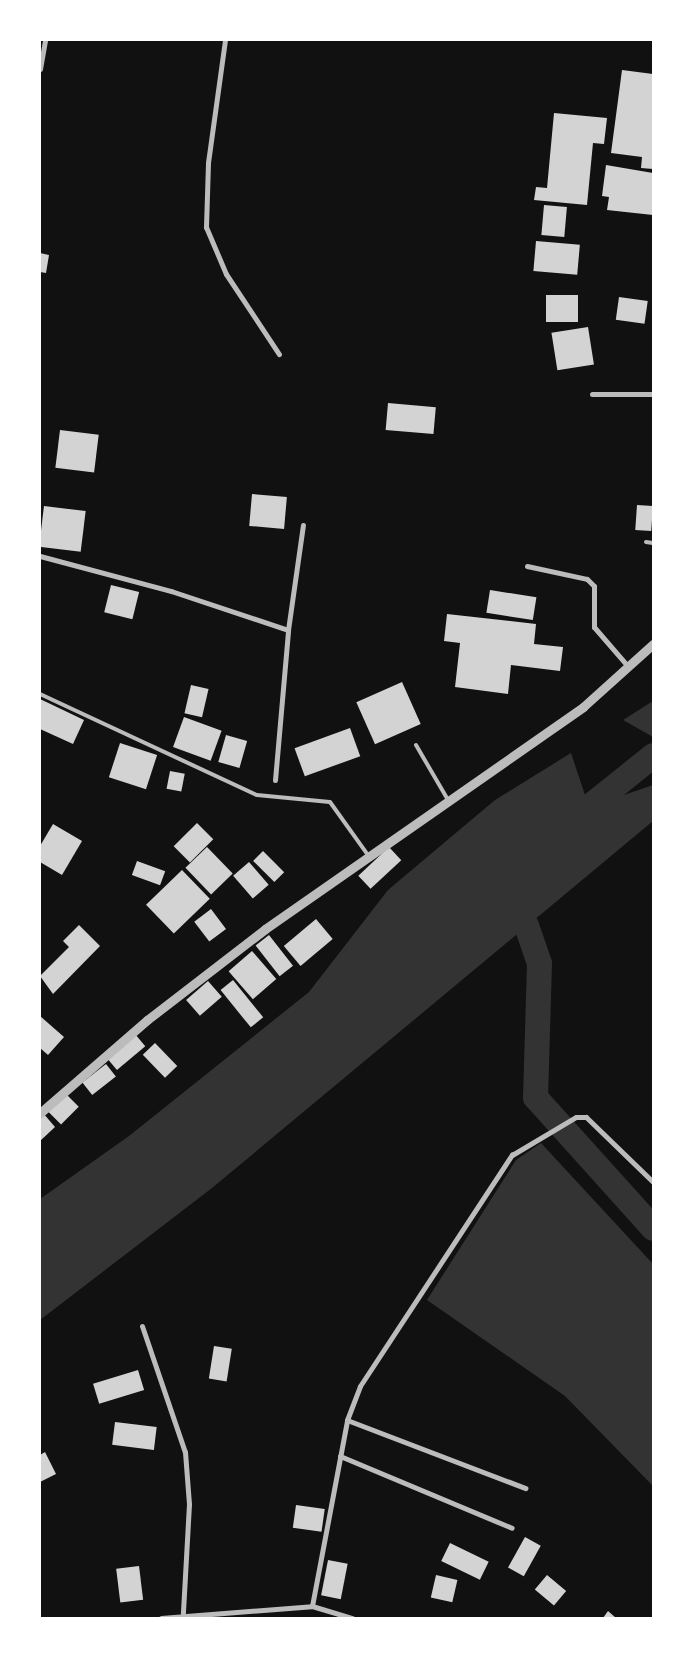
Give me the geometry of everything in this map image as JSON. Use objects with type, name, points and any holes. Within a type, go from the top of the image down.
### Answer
[{"type":"street","points":[[40,69],[45,40]]},
{"type":"street","points":[[225,40],[208,163],[206,227],[226,274],[279,354]]},
{"type":"street","points":[[592,394],[653,394]]},
{"type":"street","points":[[275,780],[288,630],[303,525]]},
{"type":"street","points":[[40,556],[172,591],[288,630]]},
{"type":"street","points":[[527,566],[587,579],[594,586],[594,627],[626,664]]},
{"type":"street","points":[[40,1113],[147,1020],[369,857],[583,707],[626,664],[653,644]]},
{"type":"street","points":[[312,1606],[347,1420],[360,1386],[512,1156],[534,1138],[576,1117],[594,1120],[653,1182]]},
{"type":"street","points":[[142,1326],[185,1452],[189,1504],[183,1613]]},
{"type":"street","points":[[347,1420],[525,1488]]},
{"type":"street","points":[[340,1456],[512,1528]]},
{"type":"street","points":[[161,1618],[183,1613],[312,1606],[352,1618]]},
{"type":"street","points":[[329,1618],[331,1611]]},
{"type":"lane","points":[[646,542],[653,543]]},
{"type":"lane","points":[[40,694],[257,795],[330,802],[369,857]]},
{"type":"lane","points":[[416,745],[450,802]]},
{"type":"shaded area","points":[[653,701],[653,737],[623,720]]},
{"type":"shaded area","points":[[571,753],[589,807],[653,785],[653,821],[212,1188],[40,1320],[40,1199],[129,1136],[309,992],[388,890],[495,800]]},
{"type":"shaded area","points":[[541,1143],[653,1264],[653,1486],[565,1396],[427,1300],[516,1160]]},
{"type":"building","points":[[622,70],[653,74],[653,169],[641,168],[642,157],[611,153]]},
{"type":"building","points":[[554,113],[607,118],[604,144],[593,143],[587,205],[534,200],[536,187],[547,188]]},
{"type":"building","points":[[606,165],[653,173],[653,215],[607,210],[609,197],[602,196]]},
{"type":"building","points":[[544,205],[567,207],[564,237],[541,235]]},
{"type":"building","points":[[536,241],[580,245],[577,275],[533,271]]},
{"type":"building","points":[[40,253],[49,255],[46,273],[40,272]]},
{"type":"building","points":[[546,295],[578,295],[578,322],[546,322]]},
{"type":"building","points":[[619,297],[648,301],[645,324],[616,320]]},
{"type":"building","points":[[588,327],[594,365],[557,370],[551,333]]},
{"type":"building","points":[[388,403],[436,407],[433,434],[386,430]]},
{"type":"building","points":[[60,430],[99,435],[94,472],[55,468]]},
{"type":"building","points":[[252,494],[287,497],[284,529],[249,526]]},
{"type":"building","points":[[637,505],[653,506],[651,531],[635,530]]},
{"type":"building","points":[[44,506],[86,511],[81,552],[40,547]]},
{"type":"building","points":[[111,585],[139,592],[132,619],[104,612]]},
{"type":"building","points":[[490,590],[536,597],[533,620],[486,613]]},
{"type":"building","points":[[447,614],[536,624],[534,644],[563,647],[560,671],[511,665],[508,694],[455,687],[460,643],[444,641]]},
{"type":"building","points":[[402,682],[421,724],[375,744],[356,702]]},
{"type":"building","points":[[191,685],[209,689],[202,717],[184,713]]},
{"type":"building","points":[[40,699],[84,720],[73,744],[40,729]]},
{"type":"building","points":[[184,717],[222,731],[211,761],[173,747]]},
{"type":"building","points":[[350,728],[360,756],[305,776],[295,748]]},
{"type":"building","points":[[226,735],[247,741],[239,768],[218,762]]},
{"type":"building","points":[[120,743],[157,755],[146,789],[109,777]]},
{"type":"building","points":[[170,771],[185,774],[181,792],[167,789]]},
{"type":"building","points":[[197,823],[213,839],[190,863],[174,846]]},
{"type":"building","points":[[53,824],[82,841],[62,875],[40,862],[40,846]]},
{"type":"building","points":[[207,847],[233,874],[211,894],[185,868]]},
{"type":"building","points":[[389,847],[401,860],[371,889],[358,876]]},
{"type":"building","points":[[263,851],[284,872],[274,882],[253,861]]},
{"type":"building","points":[[137,861],[165,871],[160,885],[132,875]]},
{"type":"building","points":[[249,862],[269,885],[253,898],[233,876]]},
{"type":"building","points":[[182,870],[210,899],[174,934],[146,905]]},
{"type":"building","points":[[211,909],[226,929],[209,942],[194,922]]},
{"type":"building","points":[[316,919],[333,939],[301,966],[284,946]]},
{"type":"building","points":[[79,925],[100,946],[53,994],[40,976],[69,947],[63,941]]},
{"type":"building","points":[[269,935],[293,966],[280,976],[256,945]]},
{"type":"building","points":[[252,951],[276,979],[253,999],[229,971]]},
{"type":"building","points":[[233,980],[263,1017],[251,1027],[221,990]]},
{"type":"building","points":[[208,981],[222,997],[200,1016],[186,1000]]},
{"type":"building","points":[[40,1016],[64,1037],[48,1055],[40,1048]]},
{"type":"building","points":[[135,1034],[145,1046],[117,1070],[107,1058]]},
{"type":"building","points":[[155,1043],[177,1066],[165,1078],[143,1055]]},
{"type":"building","points":[[106,1064],[116,1077],[92,1095],[82,1082]]},
{"type":"building","points":[[66,1094],[79,1107],[61,1124],[48,1112]]},
{"type":"building","points":[[43,1113],[55,1127],[40,1141],[40,1115]]},
{"type":"building","points":[[214,1346],[232,1349],[227,1381],[209,1379]]},
{"type":"building","points":[[138,1370],[144,1390],[99,1404],[93,1384]]},
{"type":"building","points":[[115,1422],[157,1427],[154,1450],[112,1445]]},
{"type":"building","points":[[45,1452],[56,1474],[40,1482],[40,1455]]},
{"type":"building","points":[[296,1505],[325,1509],[322,1532],[293,1528]]},
{"type":"building","points":[[525,1537],[541,1546],[524,1576],[508,1568]]},
{"type":"building","points":[[450,1543],[489,1562],[480,1580],[441,1561]]},
{"type":"building","points":[[328,1560],[348,1564],[341,1599],[321,1595]]},
{"type":"building","points":[[139,1566],[143,1600],[120,1603],[116,1569]]},
{"type":"building","points":[[436,1575],[457,1580],[452,1602],[431,1597]]},
{"type":"building","points":[[547,1575],[566,1591],[554,1606],[535,1590]]},
{"type":"building","points":[[608,1611],[616,1618],[603,1618]]},
{"type":"waterway","points":[[563,827],[653,755]]},
{"type":"waterway","points":[[526,925],[539,963],[535,1097],[653,1228]]}]
